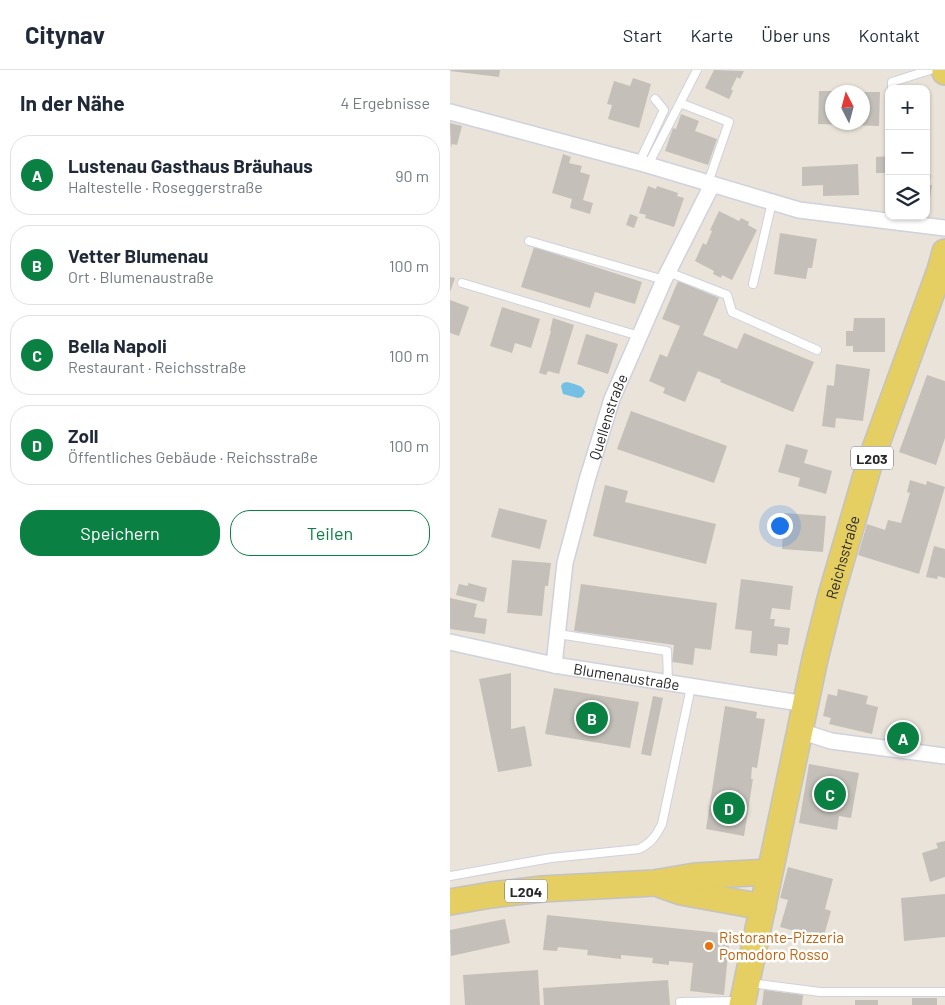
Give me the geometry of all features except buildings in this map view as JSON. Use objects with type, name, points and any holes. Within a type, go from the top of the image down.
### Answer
[{"type":"main road","name":"Reichsstraße","points":[[744,996],[769,872],[830,599],[870,465],[945,252]]},
{"type":"main road","name":"L204","points":[[450,902],[542,889],[654,883],[695,876],[769,872]]},
{"type":"main road","name":"L204","points":[[654,883],[682,892],[763,907]]},
{"type":"street","points":[[450,112],[643,164],[799,210],[945,228]]},
{"type":"street","name":"Quellenstraße","points":[[554,665],[565,563],[587,480],[612,399],[666,276],[710,185]]},
{"type":"street","name":"Blumenaustraße","points":[[450,642],[554,665],[806,704]]},
{"type":"street","points":[[800,732],[831,741],[945,756]]},
{"type":"lane","points":[[643,164],[680,103],[697,70]]},
{"type":"lane","points":[[892,85],[892,82],[930,70]]},
{"type":"lane","points":[[643,164],[664,110],[654,99]]},
{"type":"lane","points":[[680,103],[729,122],[710,185]]},
{"type":"lane","points":[[753,284],[772,202]]},
{"type":"lane","points":[[529,241],[666,276],[727,295],[732,312],[817,350]]},
{"type":"lane","points":[[462,283],[639,336]]},
{"type":"lane","points":[[558,634],[667,651],[668,683]]},
{"type":"lane","points":[[450,876],[551,858],[639,849],[649,843],[662,824],[691,687]]},
{"type":"lane","points":[[680,1002],[820,992],[945,992]]},
{"type":"water","points":[[567,382],[582,388],[585,392],[582,397],[578,398],[563,394],[561,386]]},
{"type":"place","name":"Vetter Blumenau","points":[[592,718]]},
{"type":"place","name":"Lustenau Gasthaus Bräuhaus","points":[[903,738]]},
{"type":"place","name":"Bella Napoli","points":[[830,794]]},
{"type":"place","name":"Zoll","points":[[729,808]]},
{"type":"place","name":"Ristorante-Pizzeria Pomodoro Rosso","points":[[709,946]]}]
